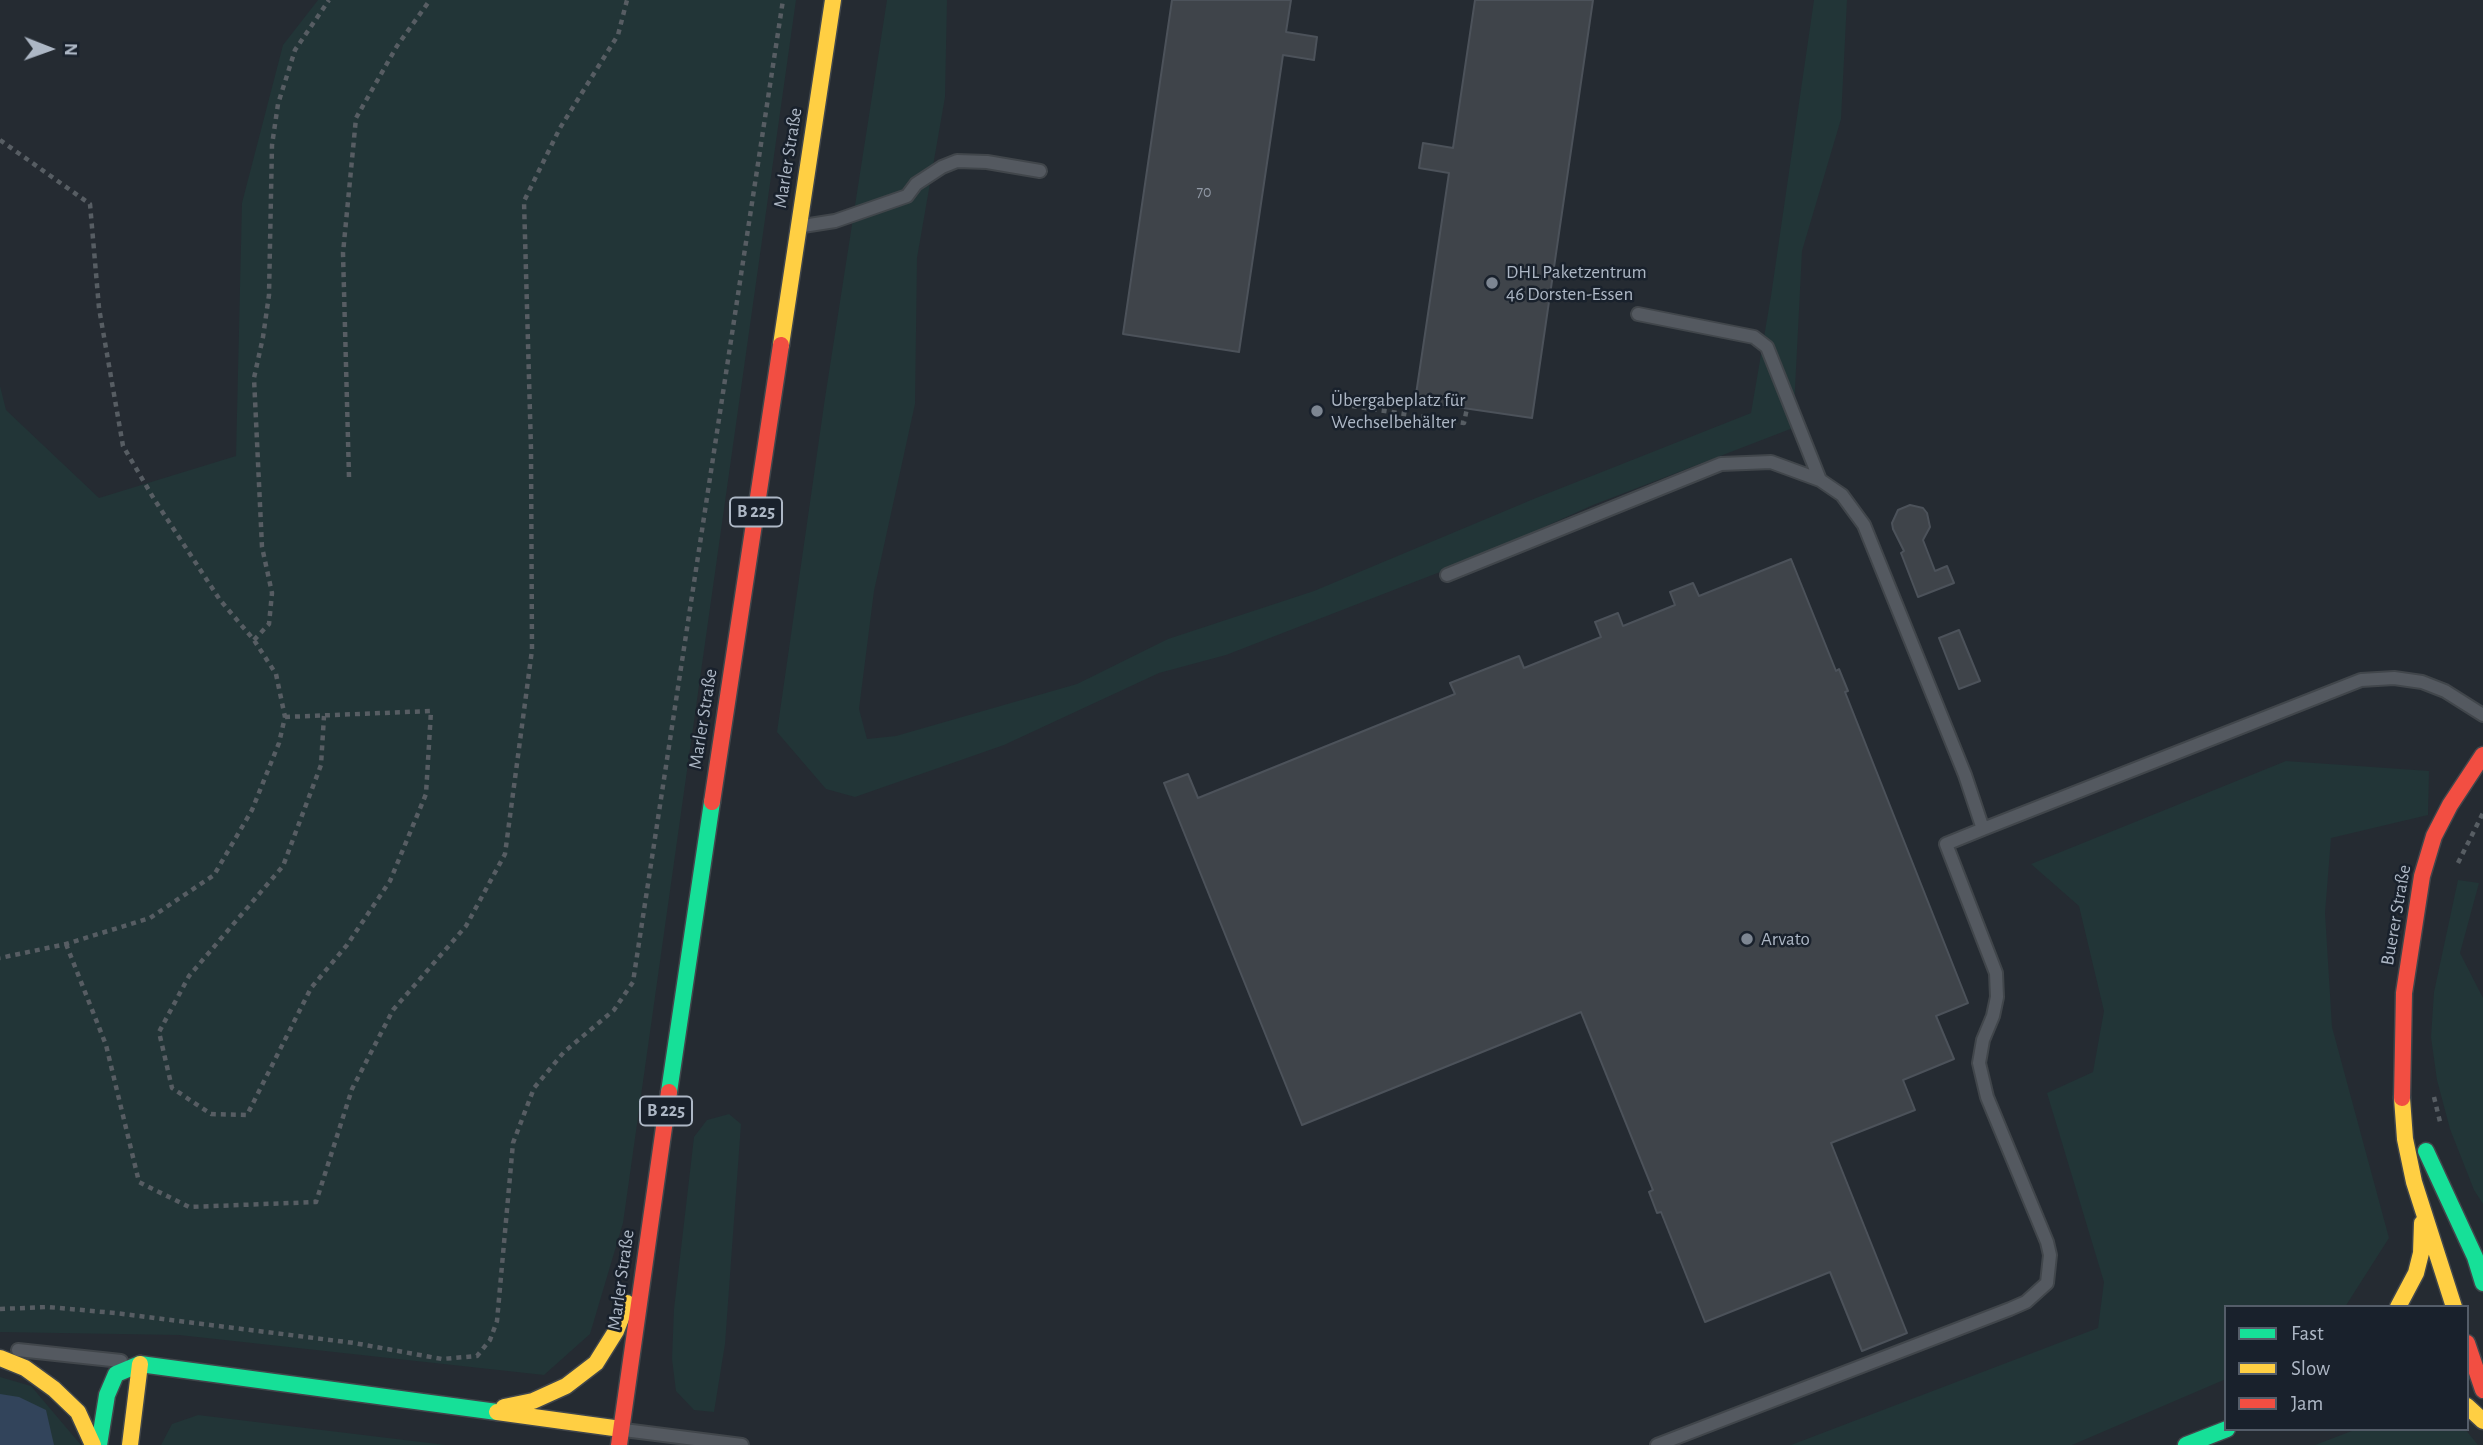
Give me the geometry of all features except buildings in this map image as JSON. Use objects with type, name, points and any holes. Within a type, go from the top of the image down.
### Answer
[{"type":"main road","name":"Marler Straße","points":[[620,1437],[643,1264],[833,0]]},
{"type":"main road","name":"Buerer Straße","points":[[2453,1305],[2414,1182],[2405,1139],[2402,1098],[2404,993],[2422,876],[2434,836],[2449,805],[2483,755]]},
{"type":"main road","points":[[2402,1098],[2479,1259],[2483,1283]]},
{"type":"main road","points":[[2399,1305],[2416,1273],[2421,1253],[2423,1210]]},
{"type":"main road","points":[[488,1410],[533,1401],[566,1385],[596,1363],[616,1331],[643,1264]]},
{"type":"main road","points":[[2469,1348],[2483,1390]]},
{"type":"main road","points":[[0,1358],[24,1368],[54,1389],[78,1412],[96,1445]]},
{"type":"main road","points":[[130,1445],[141,1364]]},
{"type":"main road","points":[[96,1445],[107,1395],[116,1374],[141,1364],[488,1410],[620,1437]]},
{"type":"main road","points":[[2469,1408],[2483,1421]]},
{"type":"main road","points":[[2186,1445],[2224,1430]]},
{"type":"lane","points":[[799,226],[835,221],[907,196],[916,184],[942,167],[957,161],[987,162],[1040,171]]},
{"type":"lane","points":[[1638,314],[1754,337],[1767,347],[1821,480]]},
{"type":"lane","points":[[1447,575],[1721,464],[1771,462],[1821,480],[1842,495],[1864,525],[1965,775],[1983,829]]},
{"type":"lane","points":[[1657,1445],[2010,1309],[2026,1302],[2047,1283],[2050,1255],[2046,1242],[1987,1097],[1979,1063],[1983,1040],[1995,1006],[1996,973],[1946,844],[2361,680],[2394,678],[2423,682],[2445,691],[2483,715]]},
{"type":"lane","points":[[0,1349],[36,1350],[141,1364]]},
{"type":"lane","points":[[620,1437],[742,1445]]},
{"type":"path","points":[[254,639],[269,624],[272,593],[262,547],[254,378],[269,295],[272,145],[278,104],[295,50],[329,0]]},
{"type":"path","points":[[349,477],[343,253],[356,118],[397,46],[430,0]]},
{"type":"path","points":[[66,944],[106,1045],[139,1182],[189,1207],[316,1202],[352,1089],[393,1010],[466,926],[505,854],[532,650],[531,449],[524,201],[560,128],[618,35],[627,0]]},
{"type":"path","points":[[0,1309],[48,1307],[116,1313],[354,1343],[442,1359],[477,1356],[490,1340],[497,1321],[513,1143],[534,1088],[564,1052],[614,1010],[633,982],[783,0]]},
{"type":"path","points":[[0,140],[90,204],[99,308],[123,446],[220,600],[254,639],[276,674],[285,717],[279,743],[253,810],[214,874],[150,918],[66,944],[0,958]]},
{"type":"path","points":[[1352,406],[1464,423],[1466,408]]},
{"type":"path","points":[[285,717],[431,711],[426,794],[390,881],[347,945],[311,988],[247,1115],[211,1115],[172,1088],[159,1032],[189,976],[283,866],[321,765],[324,716]]},
{"type":"path","points":[[2457,867],[2483,813]]},
{"type":"path","points":[[2433,1094],[2442,1129]]},
{"type":"shaded area","points":[[318,0],[796,0],[623,1223],[590,1334],[544,1375],[179,1335],[0,1332],[0,386],[6,410],[99,498],[236,456],[242,203],[283,45]]},
{"type":"shaded area","points":[[887,0],[947,0],[945,97],[917,258],[915,404],[874,591],[859,709],[867,739],[896,736],[1077,684],[1168,639],[1314,591],[1536,498],[1751,413],[1771,296],[1814,0],[1847,0],[1841,119],[1802,251],[1793,428],[1593,505],[1471,560],[1226,655],[1159,673],[1004,745],[855,797],[826,789],[777,732],[825,398]]},
{"type":"shaded area","points":[[2286,761],[2429,771],[2428,815],[2331,838],[2325,913],[2332,1027],[2389,1238],[2346,1305],[2224,1305],[2224,1380],[2072,1445],[1791,1445],[2098,1328],[2104,1282],[2047,1093],[2093,1072],[2104,1011],[2079,906],[2031,864]]},
{"type":"shaded area","points":[[2458,880],[2479,883],[2460,953],[2483,998],[2483,1204],[2474,1190],[2450,1129],[2437,1080],[2431,1037],[2434,992]]},
{"type":"shaded area","points":[[729,1114],[741,1124],[725,1344],[714,1412],[694,1410],[676,1391],[672,1359],[674,1309],[694,1137],[707,1120]]},
{"type":"shaded area","points":[[0,1377],[31,1386],[81,1445],[0,1445]]},
{"type":"shaded area","points":[[198,1415],[446,1445],[161,1445],[172,1424]]},
{"type":"shaded area","points":[[2352,1431],[2467,1431],[2478,1445],[2315,1445]]},
{"type":"water","points":[[0,1394],[19,1397],[46,1410],[54,1445],[0,1445]]},
{"type":"traffic: fast","points":[[669,1092],[712,802]]},
{"type":"traffic: fast","points":[[2426,1151],[2475,1257],[2483,1283]]},
{"type":"traffic: fast","points":[[99,1445],[107,1395],[116,1374],[140,1364],[497,1412]]},
{"type":"traffic: fast","points":[[2186,1445],[2224,1430]]},
{"type":"traffic: slow","points":[[781,345],[833,0]]},
{"type":"traffic: slow","points":[[2402,1098],[2405,1139],[2414,1182],[2453,1305]]},
{"type":"traffic: slow","points":[[2399,1305],[2416,1273],[2421,1253],[2422,1223]]},
{"type":"traffic: slow","points":[[504,1407],[533,1401],[566,1386],[596,1363],[616,1331],[627,1303]]},
{"type":"traffic: slow","points":[[0,1358],[25,1368],[54,1389],[78,1412],[93,1445]]},
{"type":"traffic: slow","points":[[130,1445],[140,1364]]},
{"type":"traffic: slow","points":[[2469,1408],[2483,1421]]},
{"type":"traffic: slow","points":[[497,1412],[621,1429]]},
{"type":"traffic: jam","points":[[712,802],[781,345]]},
{"type":"traffic: jam","points":[[2402,1098],[2404,993],[2422,876],[2434,836],[2450,805],[2483,755]]},
{"type":"traffic: jam","points":[[619,1445],[669,1092]]},
{"type":"traffic: jam","points":[[2469,1349],[2483,1390]]},
{"type":"place","name":"DHL Paketzentrum 46 Dorsten-Essen","points":[[1492,283]]},
{"type":"place","name":"Übergabeplatz für Wechselbehälter","points":[[1317,411]]},
{"type":"place","name":"Arvato","points":[[1747,939]]}]
